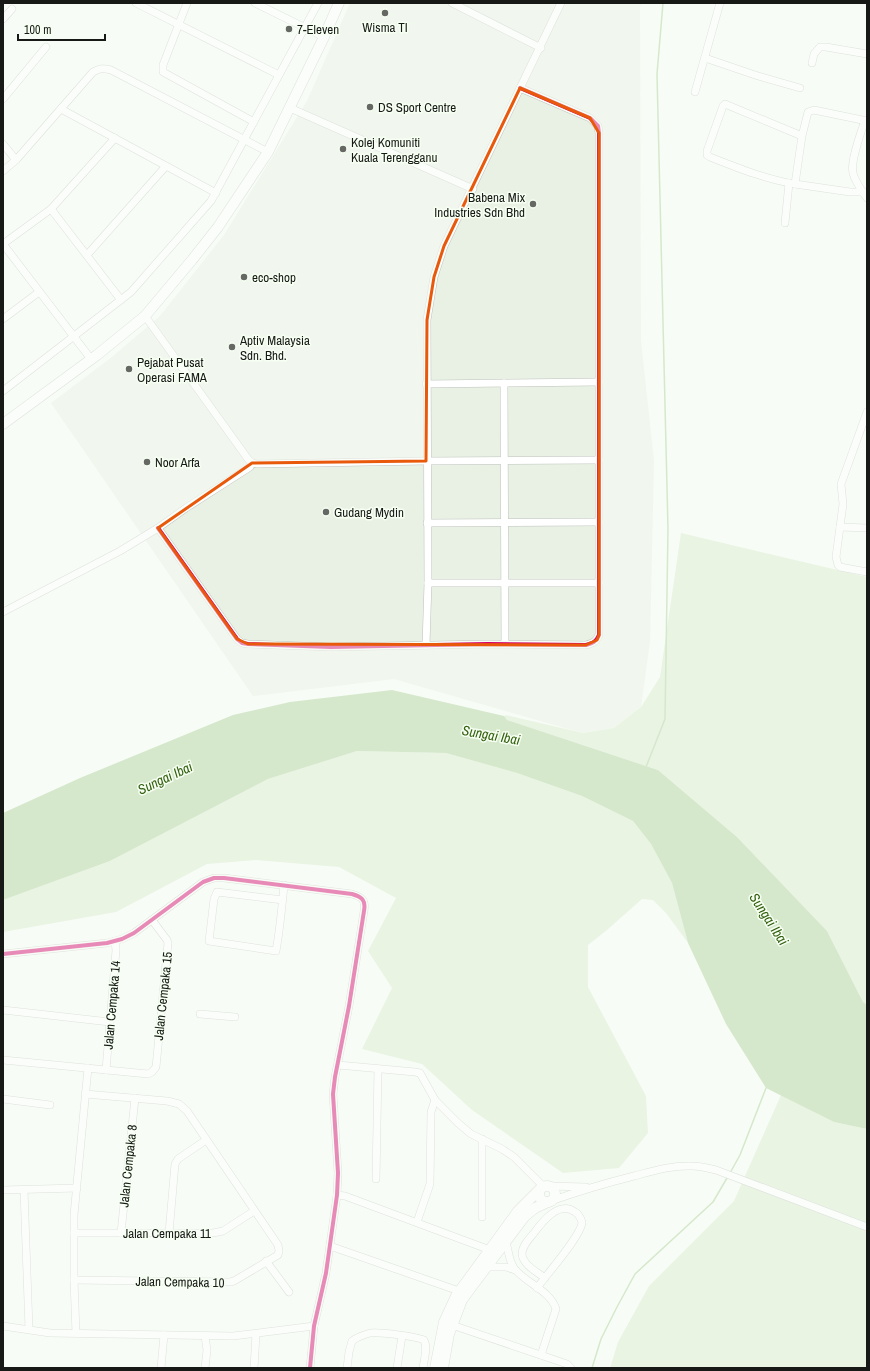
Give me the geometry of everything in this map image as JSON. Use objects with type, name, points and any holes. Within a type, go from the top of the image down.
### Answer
[{"type":"street","points":[[136,3],[280,75]]},
{"type":"street","points":[[187,3],[163,65],[163,72],[254,122]]},
{"type":"street","points":[[255,3],[324,37]]},
{"type":"street","points":[[3,391],[131,292],[211,201],[318,3]]},
{"type":"street","points":[[3,424],[91,359],[145,316],[192,260],[218,227],[268,152],[339,3]]},
{"type":"street","points":[[452,3],[541,48]]},
{"type":"street","points":[[426,645],[428,583],[426,320],[434,277],[448,239],[520,88],[541,48],[561,3]]},
{"type":"street","points":[[695,92],[720,3]]},
{"type":"street","points":[[3,19],[12,10]]},
{"type":"street","points":[[3,99],[46,47]]},
{"type":"street","points":[[812,63],[814,54],[820,47],[867,54]]},
{"type":"street","points":[[705,58],[758,76],[800,88]]},
{"type":"street","points":[[3,171],[16,160],[93,72],[99,68],[111,70],[247,135],[268,152]]},
{"type":"street","points":[[158,528],[236,639],[242,643],[331,647],[505,644],[586,645],[597,640],[600,635],[599,133],[598,126],[590,118],[520,88]]},
{"type":"street","points":[[802,136],[725,104],[707,151],[710,157],[759,176],[792,183],[850,192],[862,192]]},
{"type":"street","points":[[290,108],[473,189]]},
{"type":"street","points":[[61,109],[216,193]]},
{"type":"street","points":[[785,222],[806,115],[810,110],[866,120],[853,163],[854,176],[862,192],[867,198]]},
{"type":"street","points":[[91,359],[38,292],[3,244],[51,208],[115,138]]},
{"type":"street","points":[[3,144],[16,160]]},
{"type":"street","points":[[87,255],[166,166]]},
{"type":"street","points":[[51,208],[121,300]]},
{"type":"street","points":[[3,319],[38,292]]},
{"type":"street","points":[[145,316],[252,463],[599,460]]},
{"type":"street","points":[[426,384],[599,382]]},
{"type":"street","points":[[504,383],[505,644]]},
{"type":"street","points":[[867,412],[841,484],[843,504],[836,557],[840,567],[867,572]]},
{"type":"street","points":[[3,612],[120,552],[250,467],[252,463]]},
{"type":"street","points":[[427,523],[599,522]]},
{"type":"street","points":[[840,527],[867,528]]},
{"type":"street","points":[[428,583],[599,583]]},
{"type":"street","points":[[3,954],[122,939],[134,933],[206,881],[224,878],[352,894],[359,896],[365,904],[349,1006],[335,1077],[334,1094],[338,1174],[328,1263],[314,1326],[310,1368]]},
{"type":"street","points":[[283,900],[218,892],[214,899],[209,941],[276,951],[283,900],[284,885]]},
{"type":"street","name":"Jalan Cempaka 15","points":[[106,1070],[148,1074],[156,1067],[168,943],[152,920]]},
{"type":"street","name":"Jalan Cempaka 14","points":[[106,1070],[116,950],[115,941]]},
{"type":"street","points":[[3,1010],[110,1022]]},
{"type":"street","points":[[200,1014],[235,1017]]},
{"type":"street","points":[[3,1060],[88,1071],[106,1070]]},
{"type":"street","points":[[338,1065],[420,1073],[435,1100],[458,1123],[472,1134],[502,1149],[514,1157],[544,1186],[555,1191],[555,1197],[550,1202]]},
{"type":"street","points":[[376,1179],[378,1069]]},
{"type":"street","points":[[76,1333],[74,1233],[88,1071]]},
{"type":"street","points":[[85,1094],[167,1101],[179,1104],[187,1111],[254,1211]]},
{"type":"street","name":"Jalan Cempaka 8","points":[[121,1233],[135,1098]]},
{"type":"street","points":[[3,1099],[50,1105]]},
{"type":"street","points":[[417,1222],[430,1184],[431,1112],[435,1100]]},
{"type":"street","points":[[169,1233],[175,1164],[178,1159],[206,1140]]},
{"type":"street","points":[[482,1140],[482,1217]]},
{"type":"street","points":[[443,1368],[447,1346],[448,1324],[462,1300],[529,1212],[541,1204],[590,1187],[653,1171],[674,1167],[691,1166],[716,1170],[867,1227]]},
{"type":"street","points":[[435,1368],[459,1291],[518,1211],[544,1186],[590,1187]]},
{"type":"street","points":[[3,1190],[77,1188]]},
{"type":"street","points":[[24,1190],[29,1329]]},
{"type":"street","points":[[336,1195],[345,1196],[490,1250]]},
{"type":"street","points":[[537,1288],[580,1230],[582,1222],[580,1217],[575,1212],[568,1209],[557,1211],[546,1218],[525,1244],[522,1256],[525,1262],[544,1278]]},
{"type":"street","name":"Jalan Cempaka 11","points":[[74,1233],[218,1232],[223,1231],[254,1211]]},
{"type":"street","name":"Jalan Cempaka 10","points":[[74,1280],[234,1281],[278,1254],[279,1251],[278,1245],[254,1211]]},
{"type":"street","points":[[506,1241],[515,1270]]},
{"type":"street","points":[[330,1246],[459,1291]]},
{"type":"street","points":[[266,1261],[289,1292]]},
{"type":"street","points":[[486,1268],[506,1267],[515,1270],[550,1299],[556,1309],[541,1356]]},
{"type":"street","points":[[448,1324],[568,1364],[571,1368]]},
{"type":"street","points":[[3,1326],[50,1333],[205,1336],[256,1334],[314,1326]]},
{"type":"street","points":[[346,1368],[350,1347],[356,1338],[374,1333],[421,1339],[426,1342],[423,1368]]},
{"type":"street","points":[[254,1368],[256,1334]]},
{"type":"street","points":[[161,1368],[164,1335]]},
{"type":"street","points":[[205,1336],[207,1350],[205,1368]]},
{"type":"street","points":[[397,1368],[402,1336]]},
{"type":"highlighted area","points":[[520,88],[590,118],[599,133],[599,635],[597,640],[586,645],[248,644],[237,639],[158,528],[252,463],[426,461],[427,320],[434,277],[444,246]]},
{"type":"shaded area","points":[[350,3],[641,3],[641,341],[654,461],[650,641],[641,707],[614,728],[582,733],[394,679],[253,696],[51,403],[112,357],[160,316],[224,235],[307,101]]},
{"type":"shaded area","points":[[681,533],[867,577],[867,1005],[863,1002],[827,931],[737,837],[658,770],[507,720],[504,717],[505,715],[510,716],[583,733],[614,728],[641,707],[660,677]]},
{"type":"shaded area","points":[[357,751],[446,753],[517,773],[582,796],[633,821],[651,844],[672,883],[688,943],[666,913],[653,900],[642,899],[588,945],[588,987],[646,1096],[648,1133],[619,1168],[563,1173],[472,1110],[422,1064],[362,1049],[392,988],[368,951],[396,898],[339,867],[256,860],[207,864],[116,912],[3,932],[3,900],[110,861],[268,779]]},
{"type":"shaded area","points":[[781,1095],[834,1122],[867,1129],[867,1368],[610,1368],[618,1342],[649,1286],[734,1201]]},
{"type":"water","name":"Sungai Ibai","points":[[392,690],[504,716],[507,720],[658,770],[737,837],[827,931],[863,1002],[867,1005],[867,1129],[834,1122],[766,1088],[726,1024],[688,943],[672,883],[651,844],[633,821],[582,796],[517,773],[446,753],[357,751],[268,779],[110,861],[3,900],[3,813],[80,778],[233,715],[290,702]]},
{"type":"waterway","points":[[646,767],[665,719],[668,529],[657,74],[663,3]]},
{"type":"waterway","points":[[730,1173],[740,1155],[766,1088]]},
{"type":"waterway","points":[[592,1368],[601,1339],[635,1274],[713,1202],[727,1178]]},
{"type":"cycle path","points":[[158,528],[237,639],[242,643],[331,647],[488,644],[586,645],[597,639],[599,635],[599,133],[598,126],[590,118],[520,88]]},
{"type":"cycle path","points":[[3,954],[107,943],[122,939],[134,933],[203,882],[214,878],[352,894],[358,896],[364,902],[364,911],[349,1006],[333,1094],[338,1173],[337,1195],[326,1273],[314,1326],[310,1368]]},
{"type":"place","name":"Wisma TI","points":[[385,13]]},
{"type":"place","name":"7-Eleven","points":[[289,29]]},
{"type":"place","name":"DS Sport Centre","points":[[370,107]]},
{"type":"place","name":"Kolej Komuniti Kuala Terengganu","points":[[343,149]]},
{"type":"place","name":"Babena Mix Industries Sdn Bhd","points":[[533,204]]},
{"type":"place","name":"eco-shop","points":[[244,277]]},
{"type":"place","name":"Aptiv Malaysia Sdn. Bhd.","points":[[232,347]]},
{"type":"place","name":"Pejabat Pusat Operasi FAMA","points":[[129,369]]},
{"type":"place","name":"Noor Arfa","points":[[147,462]]},
{"type":"place","name":"Gudang Mydin","points":[[326,512]]}]
